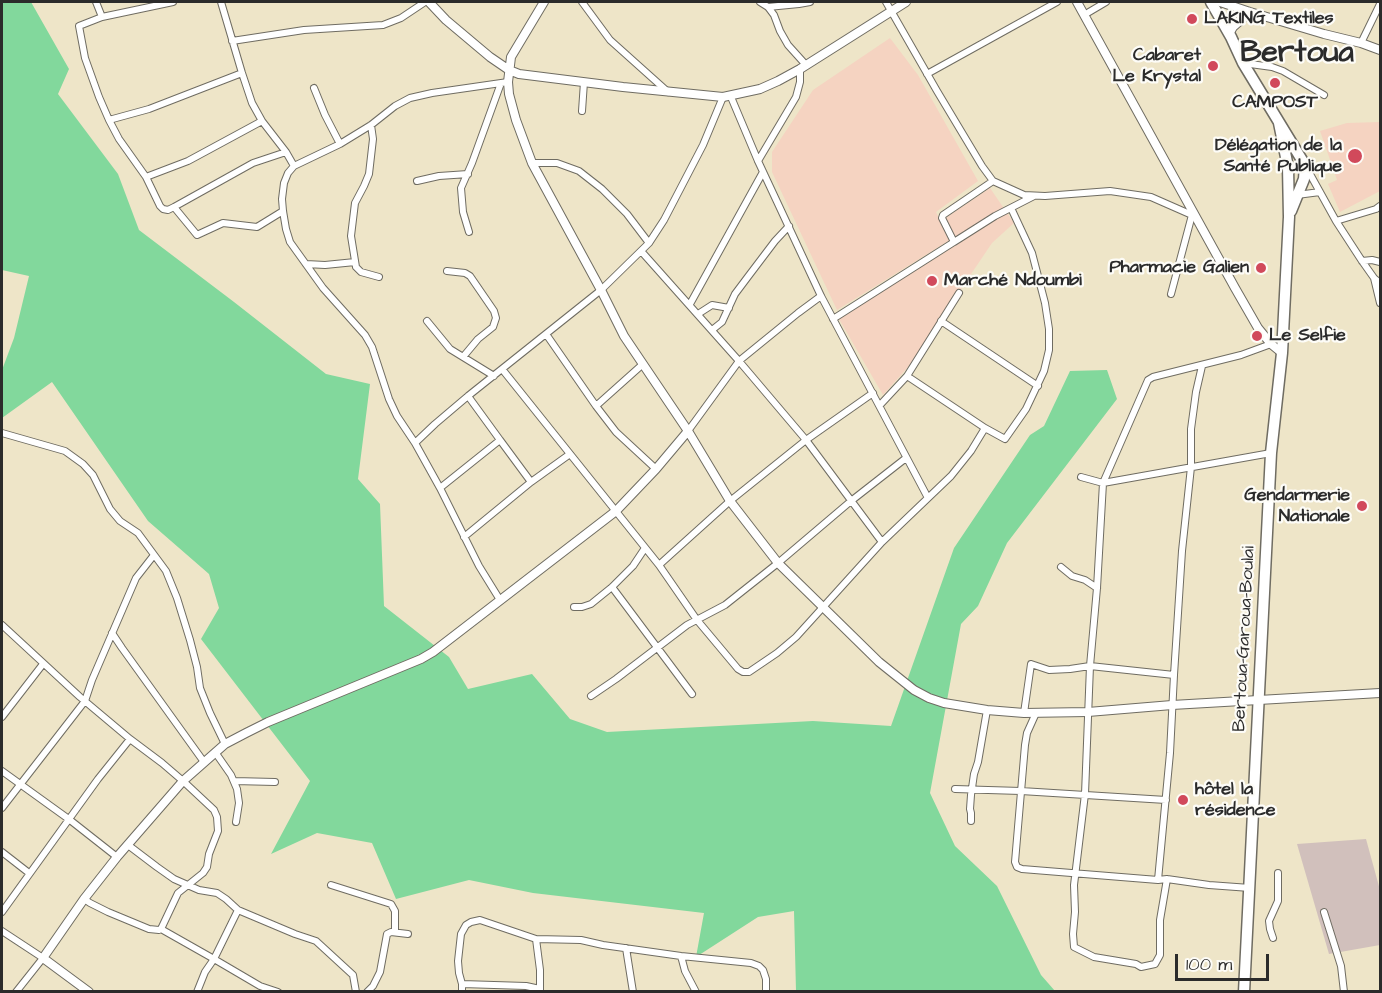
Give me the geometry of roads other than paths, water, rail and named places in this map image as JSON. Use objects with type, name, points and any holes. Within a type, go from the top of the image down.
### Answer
[{"type":"highway","points":[[1211,2],[1243,63],[1305,165]]},
{"type":"highway","name":"Bertoua-Garoua-Boulai","points":[[1244,992],[1271,453],[1282,353],[1289,217],[1294,202],[1279,123]]},
{"type":"highway","name":"Bertoua-Garoua-Boulai","points":[[1294,193],[1304,179],[1305,165]]},
{"type":"main road","points":[[1220,2],[1380,50]]},
{"type":"main road","points":[[1231,38],[1229,34],[1233,27],[1250,12]]},
{"type":"street","points":[[96,2],[102,17]]},
{"type":"street","points":[[173,2],[102,17],[79,25],[85,58],[109,120],[119,139],[146,177],[160,206],[168,210],[253,163],[286,152]]},
{"type":"street","points":[[221,2],[252,103],[294,166]]},
{"type":"street","points":[[232,41],[304,30],[383,25],[401,18],[427,2],[490,57],[519,74],[727,97],[760,89],[778,81],[906,2]]},
{"type":"street","points":[[469,232],[460,191],[462,183],[468,174],[504,83],[511,57],[544,2]]},
{"type":"street","points":[[582,2],[610,40],[669,92]]},
{"type":"street","points":[[758,161],[796,97],[803,67],[780,31],[774,15],[760,2]]},
{"type":"street","points":[[768,7],[810,2]]},
{"type":"street","points":[[886,2],[993,181],[1024,195],[1045,196],[1110,191],[1150,197],[1193,214]]},
{"type":"street","points":[[927,74],[1057,2]]},
{"type":"street","points":[[1077,2],[1258,328],[1282,353]]},
{"type":"street","points":[[1084,15],[1106,2]]},
{"type":"street","points":[[1361,43],[1380,4]]},
{"type":"street","points":[[1243,63],[1283,71],[1324,94]]},
{"type":"street","points":[[109,120],[149,109],[242,73]]},
{"type":"street","points":[[582,111],[584,82]]},
{"type":"street","points":[[500,600],[479,566],[415,443],[397,416],[372,347],[365,335],[323,288],[290,242],[282,199],[284,183],[294,166],[340,144],[410,98],[504,83]]},
{"type":"street","points":[[504,83],[532,163],[602,290],[624,336],[688,431],[730,501],[778,563],[879,662],[914,690],[944,703],[1024,713],[1088,712],[1380,693]]},
{"type":"street","points":[[314,88],[340,144]]},
{"type":"street","points":[[727,97],[821,296],[928,498]]},
{"type":"street","points":[[415,443],[468,396],[602,290],[650,243],[727,97]]},
{"type":"street","points":[[146,177],[188,160],[262,121]]},
{"type":"street","points":[[371,125],[373,139],[369,174],[355,202],[351,237],[356,267],[361,272],[379,277]]},
{"type":"street","points":[[532,163],[557,163],[579,171],[602,189],[627,214],[650,243]]},
{"type":"street","points":[[1288,167],[1305,165],[1336,221],[1380,284]]},
{"type":"street","points":[[690,304],[763,172]]},
{"type":"street","points":[[417,181],[438,176],[468,174]]},
{"type":"street","points":[[954,242],[942,218],[943,215],[993,181]]},
{"type":"street","points":[[1294,193],[1320,192]]},
{"type":"street","points":[[833,319],[995,216],[1035,195]]},
{"type":"street","points":[[1336,221],[1380,206]]},
{"type":"street","points":[[174,207],[197,235],[223,223],[257,227],[283,212]]},
{"type":"street","points":[[907,376],[1005,439],[1026,409],[1044,371],[1049,350],[1049,329],[1032,253],[1011,208]]},
{"type":"street","points":[[1170,294],[1193,214]]},
{"type":"street","points":[[712,330],[722,322],[735,294],[789,226]]},
{"type":"street","points":[[641,251],[690,304],[806,440],[882,542]]},
{"type":"street","points":[[1362,261],[1380,262]]},
{"type":"street","points":[[306,264],[355,262]]},
{"type":"street","points":[[447,271],[465,273],[470,276],[494,311],[496,318],[493,327],[477,339],[463,357]]},
{"type":"street","points":[[1374,278],[1380,303]]},
{"type":"street","points":[[880,405],[907,376],[959,293]]},
{"type":"street","points":[[16,992],[117,857],[183,781],[215,752],[225,744],[268,722],[433,652],[616,511],[688,431],[739,361],[821,296]]},
{"type":"street","points":[[698,314],[712,305],[729,308]]},
{"type":"street","points":[[428,321],[450,349],[494,375]]},
{"type":"street","points":[[941,321],[1038,386]]},
{"type":"street","points":[[546,334],[616,432],[656,469]]},
{"type":"street","points":[[1167,879],[1160,920],[1160,956],[1155,964],[1141,967],[1136,964],[1094,957],[1074,947],[1074,891],[1085,794],[1090,666],[1103,483],[1148,380],[1241,355],[1271,344]]},
{"type":"street","points":[[596,406],[643,364]]},
{"type":"street","points":[[1158,880],[1166,800],[1182,551],[1191,466],[1191,429],[1202,366]]},
{"type":"street","points":[[502,369],[659,565],[698,620],[738,669],[743,672],[749,672],[796,637],[882,542],[951,476],[971,451],[985,428]]},
{"type":"street","points":[[659,565],[730,501],[806,440],[873,393]]},
{"type":"street","points":[[468,396],[531,482]]},
{"type":"street","points":[[2,433],[65,451],[83,464],[93,475],[110,508],[120,521],[138,533],[166,571],[177,598],[195,658],[200,688],[225,744]]},
{"type":"street","points":[[440,488],[500,440]]},
{"type":"street","points":[[1081,477],[1103,483],[1271,453]]},
{"type":"street","points":[[464,537],[531,482],[570,454]]},
{"type":"street","points":[[591,696],[687,625],[725,605],[906,458]]},
{"type":"street","points":[[574,607],[591,604],[612,587],[633,567],[645,548]]},
{"type":"street","points":[[2,808],[85,701],[136,578],[154,555]]},
{"type":"street","points":[[1061,567],[1072,576],[1085,580],[1097,588]]},
{"type":"street","points":[[612,587],[692,694]]},
{"type":"street","points":[[2,628],[85,701],[183,781],[214,810],[219,824],[207,867],[178,893],[161,929]]},
{"type":"street","points":[[112,633],[204,762]]},
{"type":"street","points":[[2,717],[43,664]]},
{"type":"street","points":[[1024,713],[1030,664],[1056,671],[1090,666],[1174,675]]},
{"type":"street","points":[[971,821],[969,809],[987,710]]},
{"type":"street","points":[[1036,713],[1027,733],[1015,862],[1017,867],[1250,888]]},
{"type":"street","points":[[2,912],[130,739]]},
{"type":"street","points":[[215,752],[234,781],[239,803],[236,822]]},
{"type":"street","points":[[2,771],[117,857]]},
{"type":"street","points":[[234,781],[275,782]]},
{"type":"street","points":[[955,789],[1021,790],[1166,800]]},
{"type":"street","points":[[128,845],[174,879],[199,890],[217,893],[238,910],[316,941],[353,975],[356,992]]},
{"type":"street","points":[[2,852],[29,873]]},
{"type":"street","points":[[1273,938],[1269,921],[1278,901],[1278,873]]},
{"type":"street","points":[[331,885],[391,904],[395,911],[395,932]]},
{"type":"street","points":[[84,899],[129,921],[154,930],[161,929],[260,986],[278,992]]},
{"type":"street","points":[[197,992],[238,910]]},
{"type":"street","points":[[1324,912],[1341,966],[1344,992]]},
{"type":"street","points":[[536,939],[540,990],[526,986],[462,988],[459,973],[461,934],[466,925],[480,920],[536,939],[581,940],[681,956],[751,963],[763,970],[766,992]]},
{"type":"street","points":[[2,931],[43,958],[79,988],[88,992]]},
{"type":"street","points":[[367,992],[380,972],[386,936],[389,932],[408,934]]},
{"type":"street","points":[[626,948],[633,992]]},
{"type":"street","points":[[681,956],[685,971],[696,992]]},
{"type":"place","name":"LAKING Textiles","points":[[1192,19]]},
{"type":"place","name":"Cabaret Le Krystal","points":[[1213,66]]},
{"type":"place","name":"CAMPOST","points":[[1275,83]]},
{"type":"place","name":"Délégation de la Santé Publique","points":[[1355,156]]},
{"type":"place","name":"Pharmacie Galien","points":[[1261,268]]},
{"type":"place","name":"Marché Ndoumbi","points":[[932,281]]},
{"type":"place","name":"Le Selfie","points":[[1257,336]]},
{"type":"place","name":"Gendarmerie Nationale","points":[[1362,506]]},
{"type":"place","name":"hôtel la résidence","points":[[1183,800]]},
{"type":"district","name":"Bertoua","points":[[1297,55]]}]
